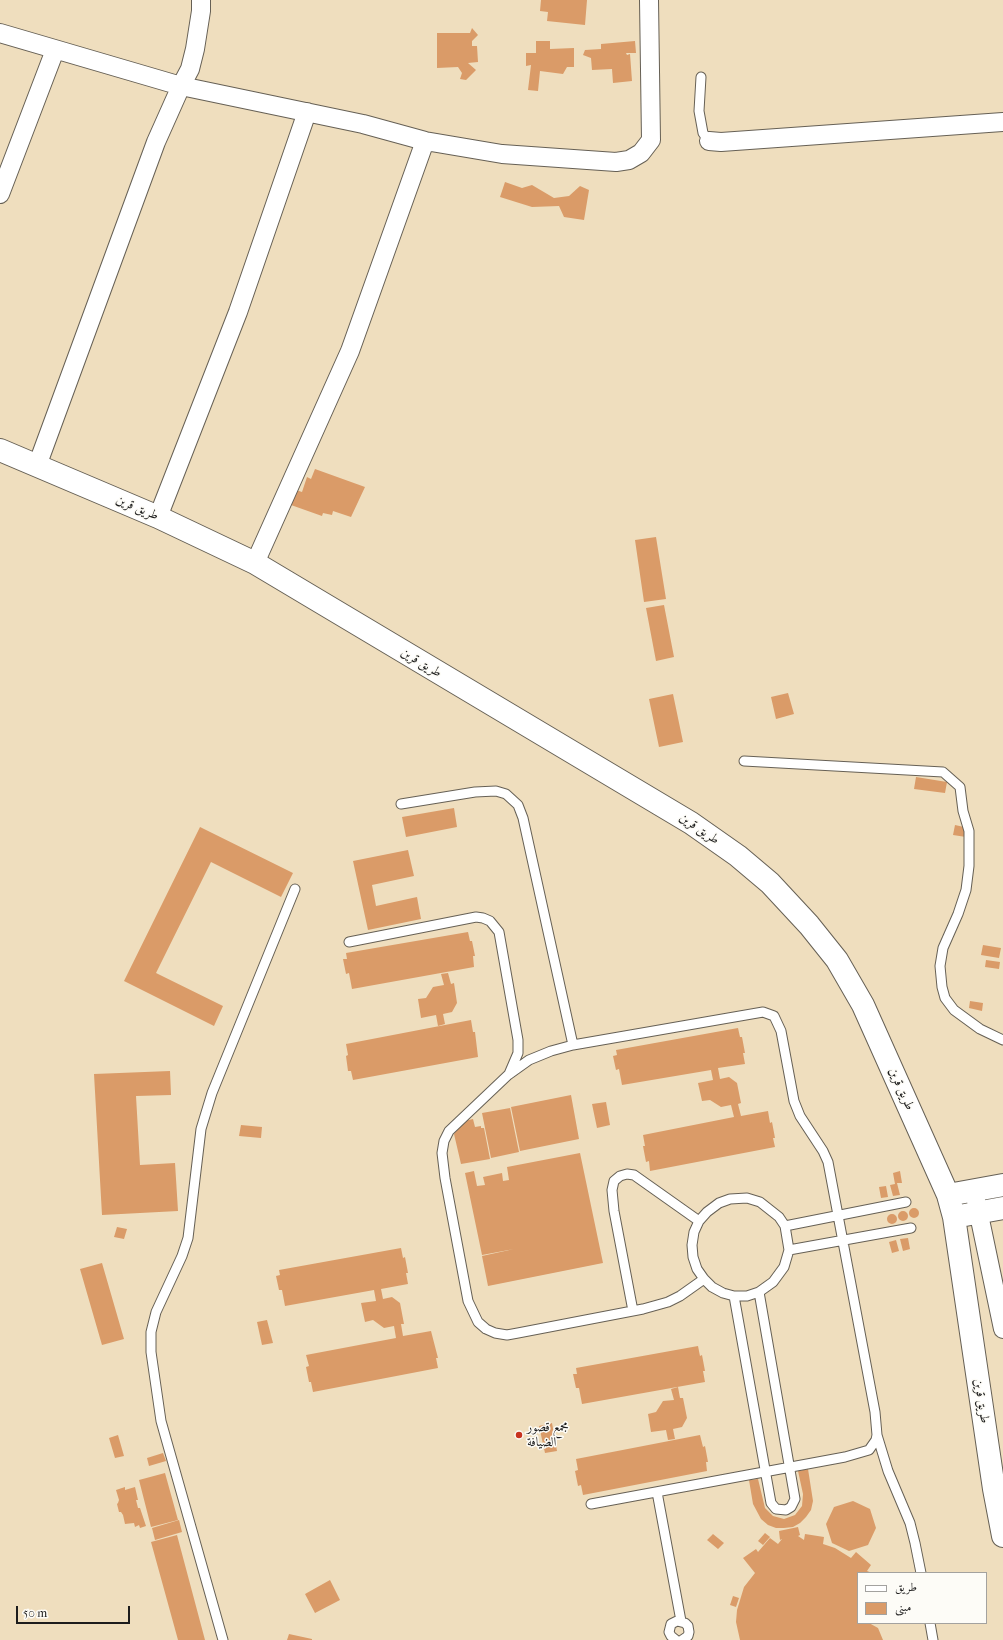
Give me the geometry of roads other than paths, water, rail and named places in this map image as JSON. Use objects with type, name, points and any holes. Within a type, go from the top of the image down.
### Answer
[{"type":"street","points":[[37,466],[156,142],[181,86],[190,70],[201,11],[201,0]]},
{"type":"street","points":[[0,33],[181,86],[363,124],[425,141],[502,154],[616,162],[629,160],[640,153],[651,140],[649,0]]},
{"type":"street","points":[[0,194],[55,50]]},
{"type":"street","points":[[158,516],[238,312],[307,112]]},
{"type":"street","points":[[709,142],[729,142],[1003,122]]},
{"type":"street","points":[[255,563],[350,351],[425,141]]},
{"type":"street","name":"طريق قرين","points":[[0,450],[158,516],[255,563],[691,823],[738,856],[770,883],[809,925],[837,960],[863,1005],[948,1195],[954,1217],[994,1489],[1003,1536]]},
{"type":"street","points":[[948,1195],[1003,1185]]},
{"type":"street","points":[[974,1190],[1003,1328]]},
{"type":"street","points":[[954,1217],[1003,1208]]},
{"type":"lane","points":[[701,77],[699,111],[703,133],[709,142]]},
{"type":"lane","points":[[744,761],[943,772],[960,787],[963,811],[969,831],[969,866],[966,890],[943,948],[940,966],[942,987],[945,998],[954,1010],[980,1029],[1003,1040]]},
{"type":"lane","points":[[401,804],[475,792],[496,791],[506,794],[518,805],[523,818],[574,1045]]},
{"type":"lane","points":[[223,1640],[161,1421],[151,1352],[151,1332],[156,1312],[182,1256],[188,1238],[202,1129],[212,1093],[295,889]]},
{"type":"lane","points":[[349,942],[476,917],[490,921],[499,932],[518,1040],[518,1053],[508,1075]]},
{"type":"lane","points":[[704,1279],[690,1290],[668,1302],[633,1311],[507,1334],[495,1333],[486,1329],[478,1322],[473,1314],[467,1294],[445,1178],[442,1153],[444,1141],[449,1132],[508,1075],[540,1054],[574,1045],[740,1015],[763,1012],[774,1016],[780,1031],[794,1101],[800,1116],[823,1150],[828,1162],[875,1412],[877,1435],[888,1471],[910,1522],[921,1572]]},
{"type":"lane","points":[[633,1311],[614,1205],[612,1190],[614,1181],[620,1176],[627,1174],[634,1175],[699,1221]]},
{"type":"lane","points":[[747,1198],[760,1202],[779,1217],[785,1226],[790,1250],[784,1267],[773,1282],[759,1292],[747,1296],[734,1296],[723,1293],[704,1279],[697,1269],[693,1257],[692,1245],[694,1232],[699,1221],[707,1212],[719,1203],[730,1199],[747,1198]]},
{"type":"lane","points":[[785,1226],[906,1202]]},
{"type":"lane","points":[[790,1250],[911,1228]]},
{"type":"lane","points":[[734,1296],[771,1503],[776,1510],[786,1510],[791,1507],[795,1499],[759,1292]]},
{"type":"lane","points":[[591,1504],[789,1468],[863,1452],[873,1446],[877,1435]]},
{"type":"lane","points":[[657,1492],[681,1621],[688,1626],[688,1636],[682,1640]]},
{"type":"lane","points":[[676,1640],[671,1636],[671,1624],[681,1621]]},
{"type":"lane","points":[[930,1624],[933,1640]]},
{"type":"place","name":"مجمع قصور الضيافة","points":[[519,1435]]}]
